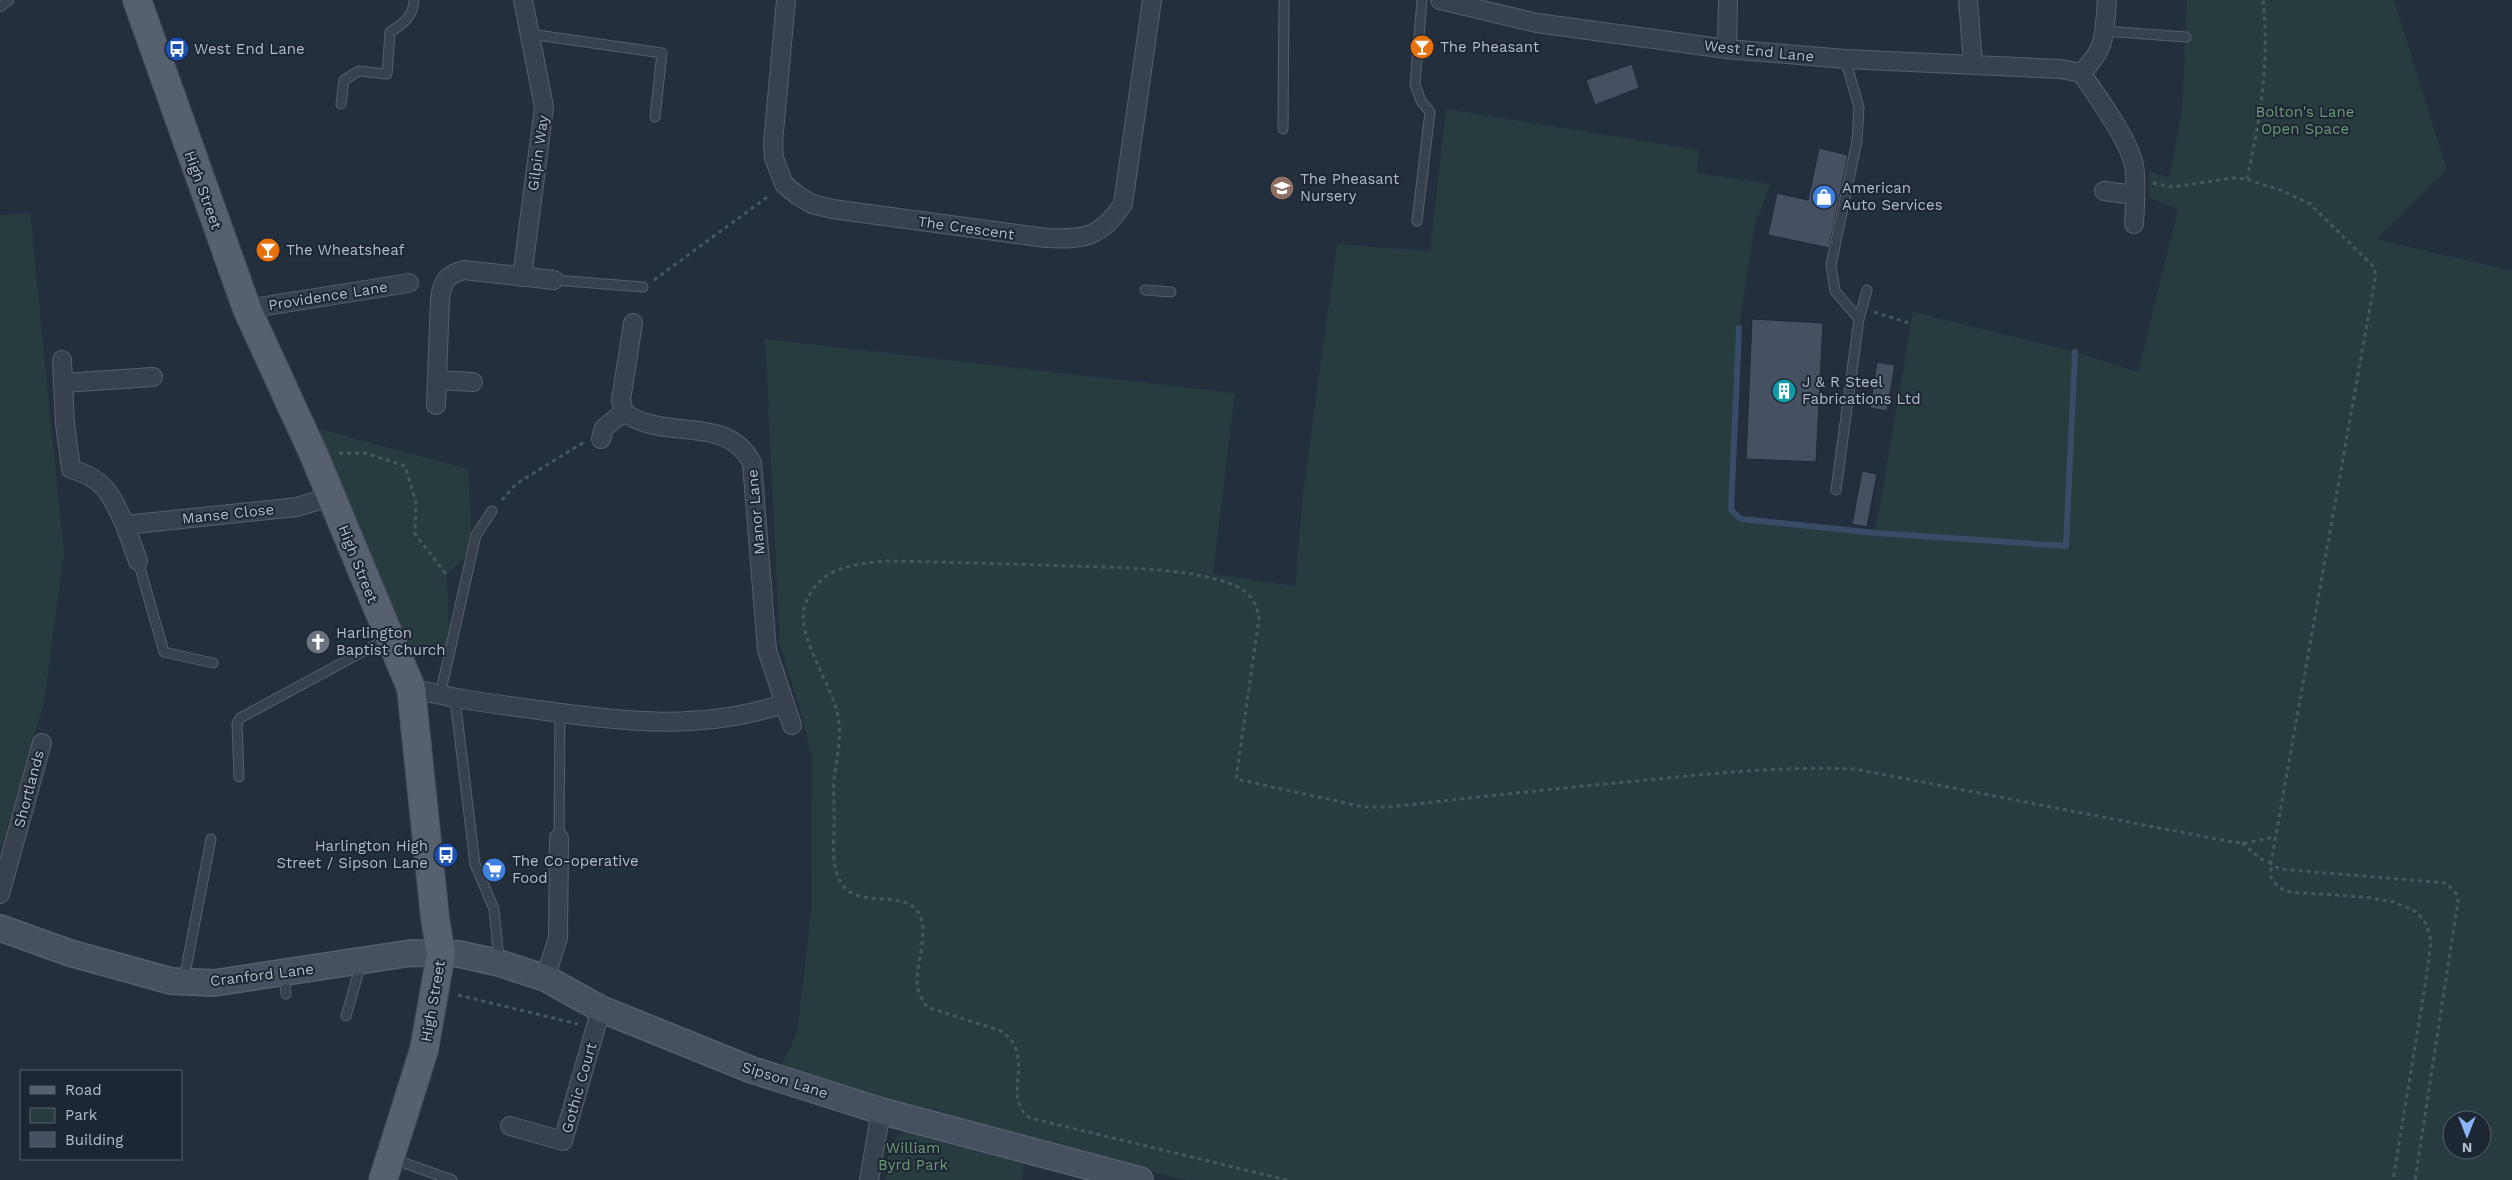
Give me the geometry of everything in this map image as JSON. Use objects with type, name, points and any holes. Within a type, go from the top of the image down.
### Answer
[{"type":"main road","name":"High Street","points":[[137,0],[247,309],[314,455],[388,638],[411,688],[435,918],[441,954],[424,1050],[387,1169]]},
{"type":"street","name":"Gilpin Way","points":[[522,276],[544,107],[523,0]]},
{"type":"street","points":[[784,184],[778,173],[773,143],[786,0]]},
{"type":"street","name":"The Crescent","points":[[784,184],[796,195],[812,204],[832,209],[1046,238],[1074,240],[1087,238],[1101,230],[1114,217],[1123,204],[1152,0]]},
{"type":"street","name":"West End Lane","points":[[1440,0],[1464,2],[1537,23],[1727,49],[1845,60],[1973,64],[2061,69],[2081,73]]},
{"type":"street","points":[[1727,49],[1728,0]]},
{"type":"street","points":[[1968,0],[1973,64]]},
{"type":"street","points":[[2107,0],[2102,48],[2096,59],[2081,73],[2104,104],[2130,156],[2135,175],[2134,224]]},
{"type":"street","points":[[2104,191],[2135,195]]},
{"type":"street","points":[[436,405],[440,299],[442,287],[447,278],[453,272],[464,270],[554,280]]},
{"type":"street","name":"Providence Lane","points":[[247,309],[409,283]]},
{"type":"street","points":[[601,439],[604,428],[624,412],[621,400],[633,323]]},
{"type":"street","points":[[62,360],[65,424],[71,469],[98,480],[109,490],[126,525],[138,561]]},
{"type":"street","points":[[63,383],[153,377]]},
{"type":"street","points":[[437,380],[473,382]]},
{"type":"street","name":"Manor Lane","points":[[624,412],[642,423],[725,436],[746,451],[752,463],[767,650],[783,704],[792,725]]},
{"type":"street","name":"Manse Close","points":[[126,525],[297,507],[330,497]]},
{"type":"street","points":[[411,688],[448,697],[611,721],[662,723],[750,714],[783,704]]},
{"type":"street","name":"Shortlands","points":[[0,894],[42,743]]},
{"type":"street","points":[[544,978],[558,938],[559,838]]},
{"type":"street","name":"Cranford Lane","points":[[0,928],[70,953],[171,981],[183,982],[285,984],[362,961],[411,953],[441,954]]},
{"type":"street","name":"Sipson Lane","points":[[441,954],[459,954],[499,963],[544,978],[598,1019],[752,1070],[880,1111],[1140,1180]]},
{"type":"street","name":"Gothic Court","points":[[510,1126],[563,1142],[598,1019]]},
{"type":"street","points":[[869,1180],[880,1111]]},
{"type":"lane","points":[[0,6],[9,0]]},
{"type":"lane","points":[[341,104],[344,80],[358,71],[387,74],[390,32],[405,23],[414,8],[414,0]]},
{"type":"lane","points":[[1283,129],[1284,0]]},
{"type":"lane","points":[[1417,221],[1430,112],[1421,101],[1415,84],[1414,70],[1422,0]]},
{"type":"lane","points":[[2104,31],[2186,37]]},
{"type":"lane","points":[[530,34],[662,53],[655,117]]},
{"type":"lane","points":[[1845,60],[1859,107],[1858,141],[1829,282],[1858,319]]},
{"type":"lane","points":[[554,280],[643,287]]},
{"type":"lane","points":[[1145,290],[1171,292]]},
{"type":"lane","points":[[1836,490],[1858,319],[1867,290]]},
{"type":"lane","points":[[492,511],[476,535],[448,697],[475,864],[494,910],[499,963]]},
{"type":"lane","points":[[138,561],[164,652],[213,663]]},
{"type":"lane","points":[[239,777],[237,724],[240,718],[388,638]]},
{"type":"lane","points":[[559,838],[560,713]]},
{"type":"lane","points":[[183,982],[211,839]]},
{"type":"lane","points":[[346,1016],[362,961]]},
{"type":"lane","points":[[387,1169],[452,1180]]},
{"type":"path","points":[[2247,179],[2264,84],[2266,51],[2263,0]]},
{"type":"path","points":[[2149,182],[2173,187],[2224,178],[2247,179],[2282,191],[2310,204],[2374,264],[2376,274],[2274,837],[2271,877],[2278,887],[2289,892],[2364,897],[2394,902],[2417,912],[2426,924],[2431,940],[2426,980],[2393,1180]]},
{"type":"path","points":[[643,287],[784,184]]},
{"type":"path","points":[[1862,308],[1912,324]]},
{"type":"path","points":[[492,511],[516,484],[585,441],[601,439]]},
{"type":"path","points":[[314,455],[365,453],[405,466],[416,502],[414,534],[446,574]]},
{"type":"path","points":[[1288,1180],[1030,1118],[1021,1111],[1017,1102],[1019,1053],[1011,1038],[1001,1031],[927,1007],[920,995],[917,984],[922,928],[918,911],[908,904],[888,899],[866,899],[850,892],[841,883],[835,868],[834,781],[839,723],[835,704],[806,638],[803,620],[804,607],[811,592],[830,572],[854,564],[885,560],[1132,568],[1227,582],[1254,599],[1257,604],[1259,618],[1236,779],[1364,807],[1390,806],[1684,776],[1772,769],[1828,768],[1855,769],[2241,842],[2274,837]]},
{"type":"path","points":[[2241,842],[2261,859],[2279,869],[2446,883],[2456,893],[2458,901],[2415,1180]]},
{"type":"path","points":[[436,990],[598,1019]]},
{"type":"green space","name":"Bolton's Lane Open Space","points":[[2187,0],[2394,0],[2447,170],[2376,239],[2512,271],[2512,1180],[1186,1180],[986,1129],[779,1071],[797,1033],[811,913],[812,758],[801,713],[780,645],[765,339],[1235,393],[1213,574],[1295,586],[1303,493],[1337,244],[1430,251],[1446,109],[1699,150],[1697,173],[1771,184],[1755,224],[1739,328],[1731,510],[1741,519],[1875,533],[1913,312],[2075,352],[2138,372],[2178,209],[2149,198],[2149,171],[2170,177],[2182,108]]},
{"type":"green space","points":[[30,213],[64,554],[44,703],[0,851],[0,215]]},
{"type":"green space","points":[[319,429],[468,469],[472,551],[446,575],[451,646],[414,657]]},
{"type":"green space","name":"William Byrd Park","points":[[902,1133],[911,1133],[1024,1164],[1022,1180],[885,1180],[893,1142]]},
{"type":"building","points":[[1632,64],[1639,88],[1595,105],[1586,80]]},
{"type":"building","name":"American Auto Services","points":[[1819,148],[1848,155],[1829,248],[1768,235],[1777,193],[1808,200]]},
{"type":"building","name":"J & R Steel Fabrications Ltd","points":[[1752,319],[1823,323],[1816,462],[1746,459]]},
{"type":"building","points":[[1877,362],[1895,365],[1887,411],[1870,408]]},
{"type":"building","points":[[1862,471],[1877,474],[1867,527],[1852,524]]},
{"type":"waterway","points":[[1739,328],[1731,510],[1741,519],[1876,533],[2066,546],[2075,352]]},
{"type":"place","name":"The Pheasant","points":[[1422,47]]},
{"type":"place","name":"West End Lane","points":[[177,49]]},
{"type":"place","name":"The Pheasant Nursery","points":[[1282,188]]},
{"type":"place","name":"American Auto Services","points":[[1824,197]]},
{"type":"place","name":"The Wheatsheaf","points":[[268,250]]},
{"type":"place","name":"J & R Steel Fabrications Ltd","points":[[1784,391]]},
{"type":"place","name":"Harlington Baptist Church","points":[[318,642]]},
{"type":"place","name":"Harlington High Street / Sipson Lane","points":[[446,855]]},
{"type":"place","name":"The Co-operative Food","points":[[494,870]]}]
